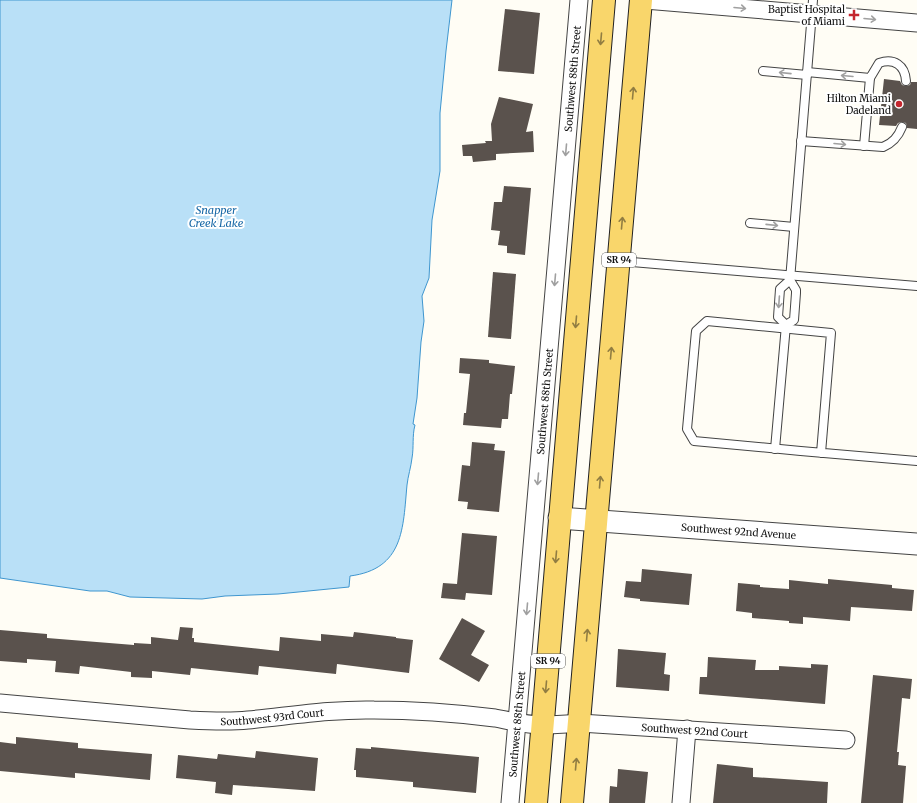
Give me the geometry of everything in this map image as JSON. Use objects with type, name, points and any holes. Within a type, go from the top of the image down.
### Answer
[{"type":"main road","name":"SR 94","points":[[536,803],[604,0]]},
{"type":"main road","name":"SR 94","points":[[572,803],[580,724],[641,0]]},
{"type":"street","name":"Southwest 88th Street","points":[[510,803],[579,0]]},
{"type":"street","points":[[645,0],[813,7],[917,23]]},
{"type":"street","name":"Southwest 92nd Avenue","points":[[559,518],[917,544]]},
{"type":"street","name":"Southwest 93rd Court","points":[[0,703],[190,720],[247,720],[332,711],[373,710],[434,712],[496,718],[517,723],[543,725]]},
{"type":"street","name":"Southwest 92nd Court","points":[[543,725],[580,724],[687,729],[846,740]]},
{"type":"street","points":[[681,803],[687,729]]},
{"type":"lane","points":[[775,449],[786,328],[794,320],[796,290],[790,277],[813,7]]},
{"type":"lane","points":[[864,146],[870,78],[878,63],[890,61],[896,62],[902,68],[906,81]]},
{"type":"lane","points":[[763,71],[870,78]]},
{"type":"lane","points":[[801,141],[883,147],[890,144],[899,134],[902,127]]},
{"type":"lane","points":[[750,223],[794,228]]},
{"type":"lane","points":[[619,260],[790,277],[917,286]]},
{"type":"lane","points":[[786,328],[778,318],[780,289],[790,277]]},
{"type":"lane","points":[[821,453],[831,333],[708,321],[696,331],[687,429],[694,441],[775,449],[821,453],[917,461]]},
{"type":"water","name":"Snapper Creek Lake","points":[[0,0],[452,0],[440,113],[440,171],[432,220],[429,278],[422,296],[424,321],[417,398],[413,424],[415,425],[413,454],[407,482],[404,516],[397,544],[391,555],[381,565],[368,572],[350,576],[349,587],[278,594],[225,596],[202,599],[130,597],[107,591],[90,591],[0,578]]},
{"type":"building","points":[[505,9],[540,13],[534,74],[498,71]]},
{"type":"building","name":"Hilton Miami Dadeland","points":[[884,79],[900,81],[902,85],[906,86],[910,85],[911,82],[917,82],[917,129],[907,128],[906,123],[902,122],[898,123],[896,126],[879,125]]},
{"type":"building","points":[[499,97],[533,104],[526,132],[533,131],[534,152],[496,154],[496,160],[473,162],[472,156],[463,156],[462,145],[492,141],[491,124]]},
{"type":"building","points":[[504,186],[531,188],[525,255],[507,253],[507,246],[498,245],[500,231],[491,230],[494,202],[502,202]]},
{"type":"building","points":[[493,272],[516,274],[511,339],[488,337]]},
{"type":"building","points":[[460,358],[489,360],[489,363],[515,366],[512,394],[510,394],[508,419],[502,419],[501,428],[463,425],[464,413],[466,413],[470,374],[459,373]]},
{"type":"building","points":[[472,442],[495,444],[494,450],[505,451],[499,512],[467,509],[468,502],[458,501],[462,465],[470,466]]},
{"type":"building","points":[[462,533],[497,536],[492,595],[466,593],[465,600],[441,598],[443,583],[457,584]]},
{"type":"building","points":[[642,569],[692,574],[689,605],[640,601],[640,599],[624,597],[626,581],[641,582]]},
{"type":"building","points":[[828,579],[892,585],[892,588],[914,590],[912,611],[851,607],[850,621],[803,617],[803,624],[789,623],[789,621],[752,618],[752,613],[736,611],[738,583],[760,585],[760,587],[789,589],[789,580],[828,584]]},
{"type":"building","points":[[462,618],[485,631],[471,655],[489,665],[479,682],[439,659]]},
{"type":"building","points":[[180,627],[193,628],[192,638],[194,638],[194,642],[279,651],[280,637],[321,641],[321,634],[353,637],[354,632],[413,640],[409,673],[337,664],[336,674],[259,666],[258,675],[191,668],[190,675],[152,671],[152,678],[131,677],[131,672],[80,666],[79,674],[55,672],[56,661],[27,659],[27,663],[0,661],[0,630],[47,634],[47,638],[134,645],[134,643],[151,644],[151,637],[178,640]]},
{"type":"building","points":[[618,649],[666,653],[664,674],[670,675],[669,691],[616,687]]},
{"type":"building","points":[[708,657],[756,660],[755,670],[779,670],[779,666],[811,668],[811,664],[828,665],[825,704],[699,694],[700,677],[707,677]]},
{"type":"building","points":[[873,675],[912,679],[910,699],[902,698],[897,752],[899,752],[898,765],[906,766],[903,803],[861,803]]},
{"type":"building","points":[[16,737],[78,743],[78,748],[152,754],[150,780],[75,773],[75,778],[0,771],[0,742],[16,744]]},
{"type":"building","points":[[371,747],[479,757],[476,793],[413,787],[413,782],[356,777],[356,770],[354,770],[356,748],[371,749]]},
{"type":"building","points":[[256,751],[318,758],[315,791],[233,785],[232,795],[215,793],[216,782],[176,778],[178,755],[217,759],[218,754],[255,758]]},
{"type":"building","points":[[717,764],[753,768],[753,777],[828,782],[827,803],[713,803]]},
{"type":"building","points":[[618,769],[648,772],[645,803],[609,803],[610,786],[617,787]]},
{"type":"place","name":"Baptist Hospital of Miami","points":[[854,15]]},
{"type":"place","name":"Hilton Miami Dadeland","points":[[899,104]]}]
